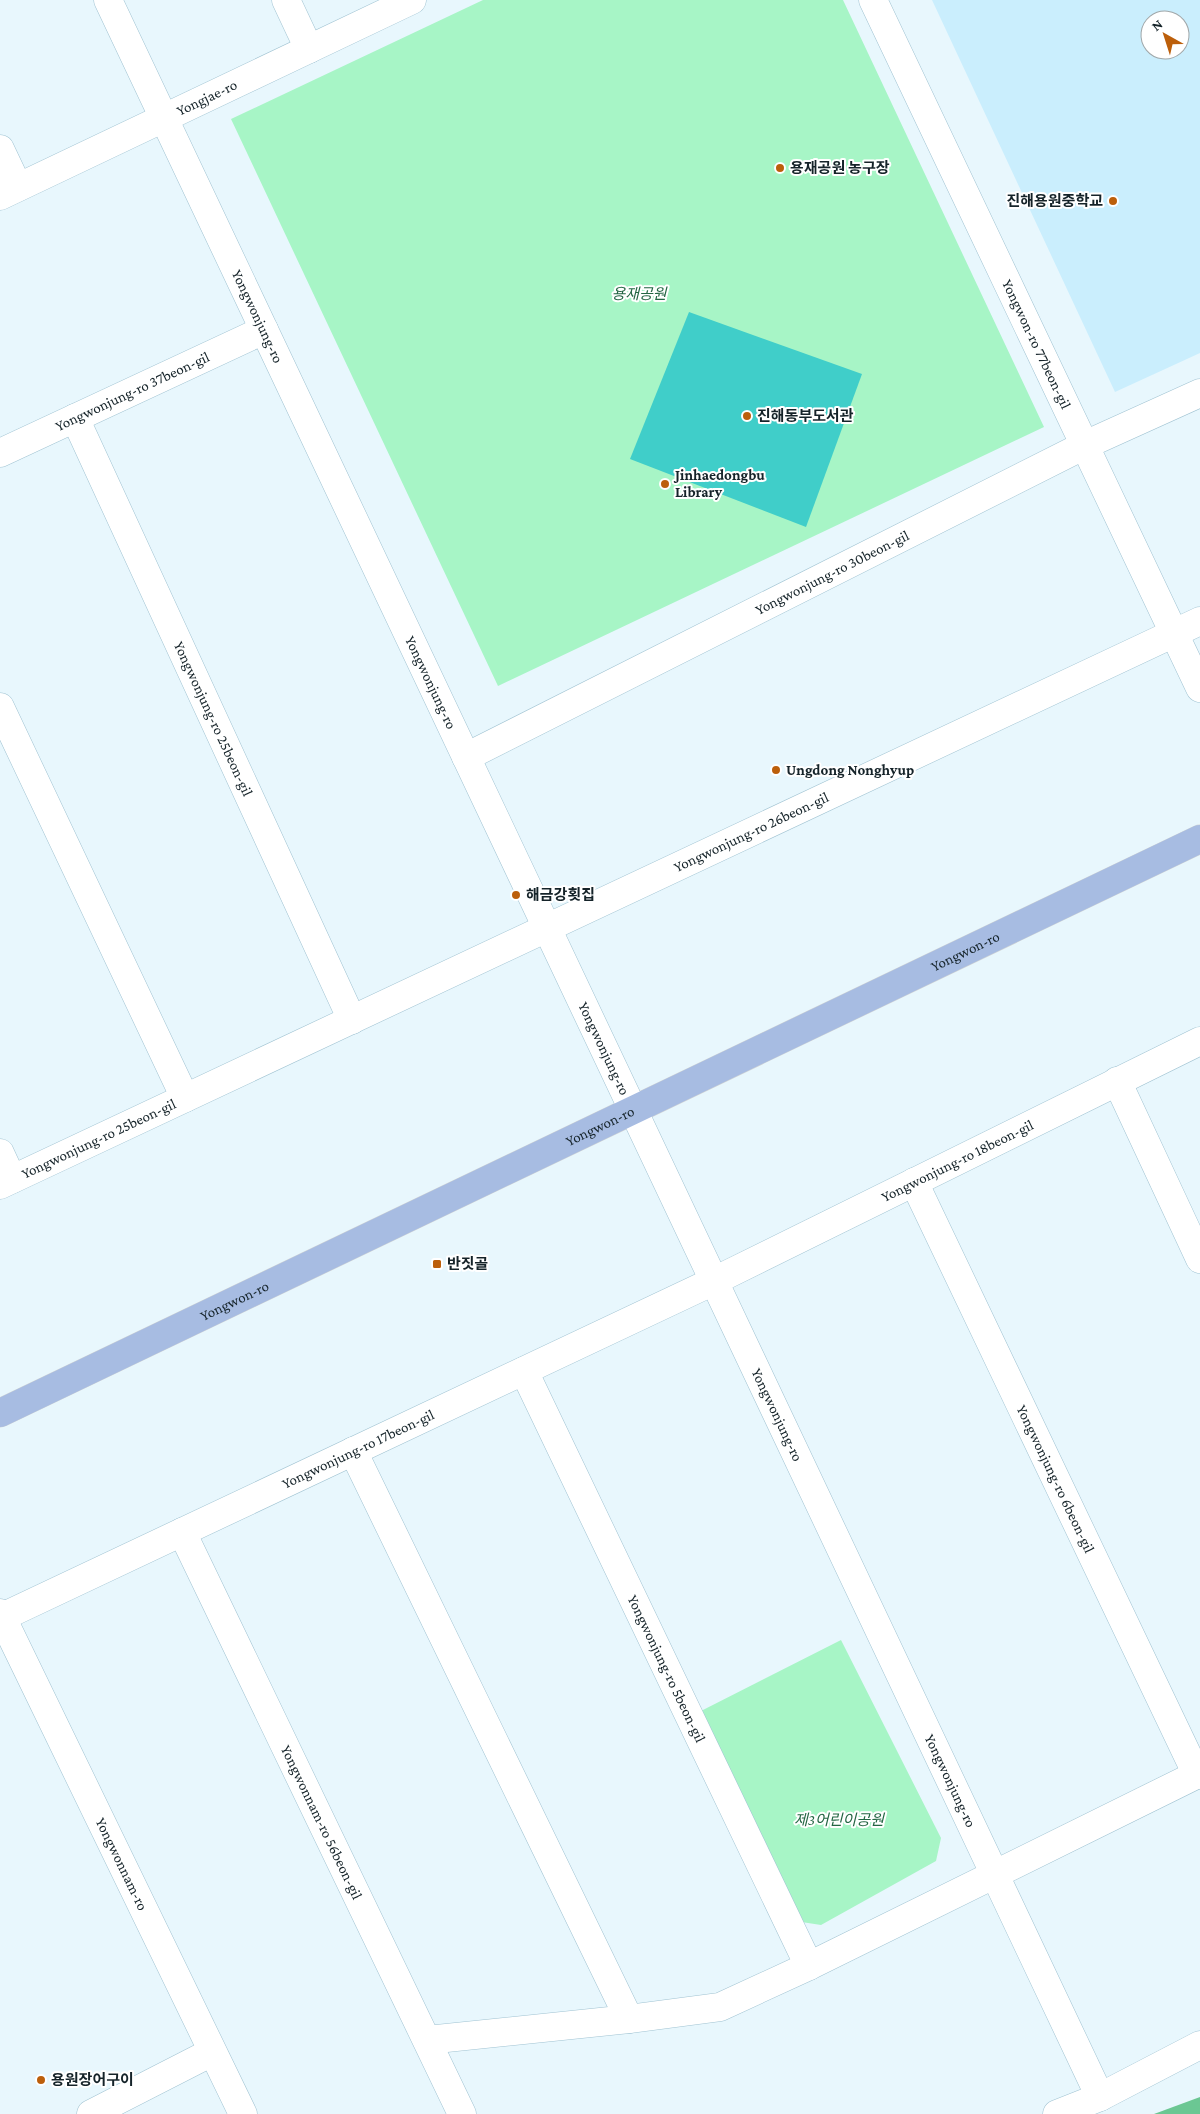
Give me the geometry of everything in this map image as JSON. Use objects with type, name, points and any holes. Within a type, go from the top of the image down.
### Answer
[{"type":"main road","name":"Yongwon-ro","points":[[0,1413],[1200,839]]},
{"type":"street","name":"Yongwonjung-ro","points":[[108,0],[1100,2097]]},
{"type":"street","points":[[286,0],[308,49]]},
{"type":"street","name":"Yongjae-ro","points":[[9,191],[412,0]]},
{"type":"street","name":"Yongwon-ro 77beon-gil","points":[[873,0],[1200,688]]},
{"type":"street","points":[[0,149],[9,191]]},
{"type":"street","name":"Yongwonjung-ro 37beon-gil","points":[[0,453],[264,330]]},
{"type":"street","name":"Yongwonjung-ro 30beon-gil","points":[[466,757],[1085,446],[1200,392]]},
{"type":"street","name":"Yongwonjung-ro 25beon-gil","points":[[74,418],[352,1020]]},
{"type":"street","name":"Yongwonjung-ro 26beon-gil","points":[[547,928],[1200,621]]},
{"type":"street","name":"Yongwonjung-ro 25beon-gil","points":[[0,707],[185,1098]]},
{"type":"street","name":"Yongwonjung-ro 25beon-gil","points":[[0,1153],[6,1182],[547,928]]},
{"type":"street","name":"Yongwonjung-ro 18beon-gil","points":[[714,1280],[1200,1040]]},
{"type":"street","points":[[1117,1081],[1200,1259]]},
{"type":"street","name":"Yongwonjung-ro 6beon-gil","points":[[914,1182],[1198,1774],[994,1874]]},
{"type":"street","name":"Yongwonjung-ro 17beon-gil","points":[[1,1616],[714,1280]]},
{"type":"street","name":"Yongwonjung-ro 5beon-gil","points":[[524,1371],[809,1966]]},
{"type":"street","points":[[353,1451],[629,2019]]},
{"type":"street","name":"Yongwonnam-ro 56beon-gil","points":[[182,1532],[462,2114]]},
{"type":"street","name":"Yongwonnam-ro","points":[[1,1616],[243,2114]]},
{"type":"street","points":[[427,2040],[629,2019],[720,2006],[809,1966],[994,1874]]},
{"type":"street","points":[[1057,2114],[1100,2097],[1200,2045]]},
{"type":"street","points":[[91,2114],[212,2052]]},
{"type":"shaded area","name":"진해용원중학교","points":[[932,0],[1200,0],[1200,353],[1115,392]]},
{"type":"green space","name":"용재공원","points":[[483,0],[843,0],[1044,427],[498,686],[231,119]]},
{"type":"green space","name":"제3어린이공원","points":[[841,1640],[941,1838],[936,1861],[821,1925],[795,1921],[699,1712]]},
{"type":"green space","points":[[1200,2097],[1200,2114],[1154,2114]]},
{"type":"building","name":"진해동부도서관","points":[[689,312],[862,374],[806,527],[630,459]]},
{"type":"place","name":"용재공원 농구장","points":[[780,168]]},
{"type":"place","name":"진해용원중학교","points":[[1113,201]]},
{"type":"place","name":"진해동부도서관","points":[[747,416]]},
{"type":"place","name":"Jinhaedongbu Library","points":[[665,484]]},
{"type":"place","name":"Ungdong Nonghyup","points":[[776,770]]},
{"type":"place","name":"해금강횟집","points":[[516,895]]},
{"type":"place","name":"반짓골","points":[[437,1264]]},
{"type":"place","name":"용원장어구이","points":[[41,2080]]}]
